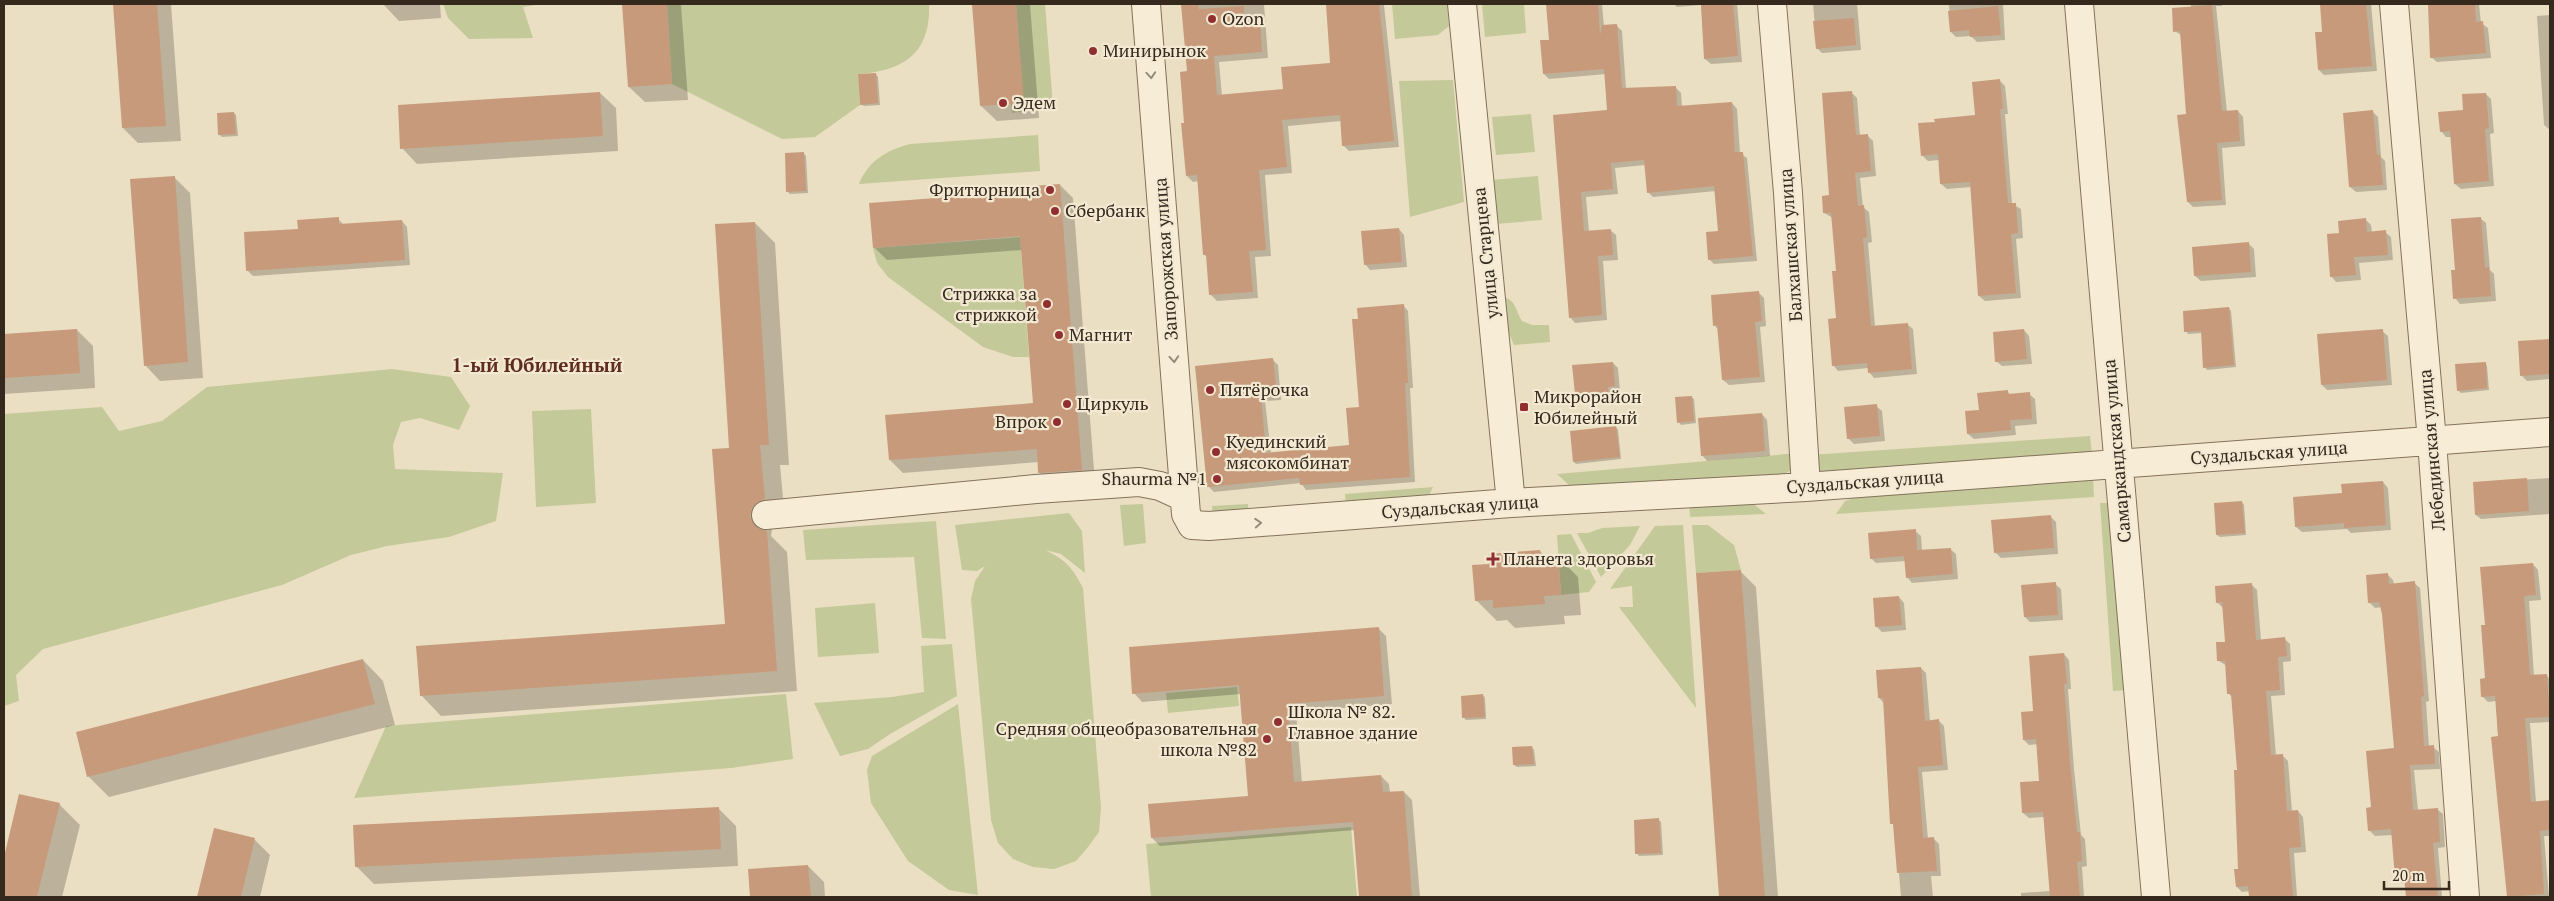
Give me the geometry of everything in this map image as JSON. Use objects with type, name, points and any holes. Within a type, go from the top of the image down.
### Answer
[{"type":"street","name":"Запорожская улица","points":[[1146,4],[1185,505]]},
{"type":"street","name":"улица Старцева","points":[[1462,4],[1511,502]]},
{"type":"street","name":"Балхашская улица","points":[[1772,4],[1788,193],[1806,487]]},
{"type":"street","name":"Самаркандская улица","points":[[2079,4],[2156,897]]},
{"type":"street","name":"Лебединская улица","points":[[2394,4],[2432,441],[2465,897]]},
{"type":"street","name":"Суздальская улица","points":[[1185,505],[1188,521],[1192,525],[1202,527],[1511,502],[1806,487],[2550,432]]},
{"type":"street","points":[[766,515],[1036,489],[1139,482],[1160,486],[1185,505]]},
{"type":"green space","points":[[443,4],[542,4],[523,7],[533,38],[469,39],[448,18]]},
{"type":"green space","points":[[667,4],[929,4],[925,35],[920,47],[911,56],[889,69],[858,74],[860,105],[815,137],[782,139],[672,84]]},
{"type":"green space","points":[[1016,4],[1045,4],[1053,107],[1012,113],[1011,104],[1023,103]]},
{"type":"green space","points":[[1392,4],[1447,4],[1449,26],[1438,35],[1395,39]]},
{"type":"green space","points":[[1482,4],[1524,4],[1526,33],[1485,37]]},
{"type":"green space","points":[[1453,80],[1464,202],[1410,217],[1399,81]]},
{"type":"green space","points":[[1531,114],[1535,152],[1496,155],[1492,117]]},
{"type":"green space","points":[[1038,135],[1040,171],[859,184],[868,169],[879,158],[886,153],[910,144]]},
{"type":"green space","points":[[1538,176],[1542,220],[1496,224],[1492,180]]},
{"type":"green space","points":[[1020,237],[1029,357],[1013,357],[983,347],[888,277],[877,263],[873,248]]},
{"type":"green space","points":[[1501,298],[1509,299],[1515,305],[1522,321],[1532,325],[1549,325],[1550,342],[1514,345],[1505,324]]},
{"type":"green space","points":[[392,369],[451,377],[470,406],[459,430],[420,418],[401,422],[393,445],[395,469],[503,473],[496,521],[449,537],[387,546],[351,555],[282,585],[43,649],[16,675],[19,701],[4,706],[4,414],[102,407],[119,431],[162,421],[207,387]]},
{"type":"green space","points":[[591,409],[596,503],[536,507],[532,411]]},
{"type":"green space","points":[[2090,436],[2092,454],[1824,473],[1817,471],[1810,455]]},
{"type":"green space","points":[[1799,453],[1794,469],[1784,474],[1585,488],[1570,486],[1557,474]]},
{"type":"green space","points":[[2093,477],[2094,497],[1836,514],[1845,501],[1862,495]]},
{"type":"green space","points":[[1433,487],[1428,498],[1346,507],[1345,494]]},
{"type":"green space","points":[[1689,502],[1751,502],[1766,514],[1690,517]]},
{"type":"green space","points":[[2100,503],[2112,503],[2128,690],[2113,691]]},
{"type":"green space","points":[[1143,504],[1146,543],[1124,546],[1120,505]]},
{"type":"green space","points":[[1248,504],[1249,518],[1213,520],[1212,506]]},
{"type":"green space","points":[[1069,513],[1082,531],[1085,573],[1061,554],[1045,550],[1068,565],[1083,588],[1101,807],[1099,832],[1088,847],[1076,861],[1054,869],[1033,867],[1013,859],[998,843],[991,820],[971,599],[975,581],[985,566],[977,571],[962,570],[955,525]]},
{"type":"green space","points":[[936,521],[946,639],[922,638],[914,557],[806,560],[803,530]]},
{"type":"green space","points":[[1683,525],[1696,708],[1619,607],[1633,607],[1632,586],[1610,589],[1655,526]]},
{"type":"green space","points":[[1692,525],[1708,525],[1734,545],[1741,570],[1696,573]]},
{"type":"green space","points":[[1640,526],[1630,545],[1601,577],[1577,533],[1588,533],[1602,528]]},
{"type":"green space","points":[[1571,534],[1596,582],[1589,592],[1561,595],[1557,535]]},
{"type":"green space","points":[[875,603],[879,653],[818,657],[815,608]]},
{"type":"green space","points":[[952,644],[957,696],[890,734],[868,749],[840,756],[814,703],[892,697],[924,692],[921,646]]},
{"type":"green space","points":[[1237,687],[1239,706],[1168,713],[1166,693]]},
{"type":"green space","points":[[786,694],[793,759],[731,768],[354,798],[386,726]]},
{"type":"green space","points":[[958,704],[978,895],[949,890],[908,861],[871,803],[867,770],[872,756]]},
{"type":"green space","points":[[1351,827],[1357,897],[1151,897],[1146,844]]},
{"type":"building","points":[[113,4],[157,4],[166,126],[122,128]]},
{"type":"building","points":[[622,4],[667,4],[672,84],[628,87]]},
{"type":"building","points":[[972,4],[1016,4],[1024,103],[980,106]]},
{"type":"building","points":[[1181,4],[1198,4],[1199,9],[1244,6],[1244,16],[1260,15],[1262,52],[1214,56],[1217,95],[1283,89],[1281,67],[1330,63],[1326,4],[1379,4],[1394,141],[1342,146],[1340,115],[1282,120],[1287,167],[1259,170],[1266,250],[1249,251],[1253,292],[1209,295],[1206,255],[1203,255],[1197,175],[1186,176],[1181,123],[1184,123],[1180,72],[1187,71]]},
{"type":"building","points":[[1546,4],[1598,4],[1600,35],[1602,25],[1617,24],[1622,88],[1676,86],[1677,106],[1732,102],[1735,152],[1743,152],[1753,256],[1708,260],[1706,232],[1718,231],[1714,186],[1647,193],[1644,160],[1611,163],[1613,189],[1581,192],[1584,231],[1611,229],[1613,255],[1598,256],[1602,315],[1569,318],[1553,115],[1607,110],[1604,69],[1543,74],[1540,40],[1549,40]]},
{"type":"building","points":[[1701,4],[1733,4],[1738,56],[1704,59]]},
{"type":"building","points":[[2320,4],[2366,4],[2372,66],[2318,70],[2315,32],[2322,32]]},
{"type":"building","points":[[2428,4],[2475,4],[2476,22],[2483,21],[2486,53],[2430,58]]},
{"type":"building","points":[[2212,5],[2222,111],[2238,110],[2240,141],[2217,143],[2222,200],[2187,202],[2177,115],[2186,114],[2180,31],[2173,32],[2172,8]]},
{"type":"building","points":[[1998,6],[2001,35],[1970,37],[1969,30],[1950,32],[1948,11]]},
{"type":"building","points":[[1854,18],[1856,45],[1816,49],[1813,21]]},
{"type":"building","points":[[876,73],[878,103],[860,105],[858,74]]},
{"type":"building","points":[[2000,79],[2003,109],[2000,109],[2008,203],[2016,203],[2018,233],[2011,234],[2016,293],[1978,296],[1970,182],[1940,184],[1938,154],[1921,156],[1918,123],[1935,122],[1934,119],[1975,115],[1972,82]]},
{"type":"building","points":[[1852,91],[1856,135],[1868,134],[1871,171],[1855,173],[1858,206],[1864,205],[1867,237],[1863,238],[1871,326],[1908,323],[1912,369],[1868,373],[1867,363],[1832,366],[1828,319],[1836,318],[1832,271],[1836,271],[1831,213],[1823,213],[1822,196],[1829,195],[1822,93]]},
{"type":"building","points":[[600,92],[603,136],[400,149],[398,105]]},
{"type":"building","points":[[2486,93],[2489,128],[2485,129],[2489,181],[2454,184],[2450,131],[2440,132],[2438,112],[2463,110],[2462,94]]},
{"type":"building","points":[[2373,110],[2377,155],[2380,154],[2383,185],[2349,187],[2343,113]]},
{"type":"building","points":[[234,112],[236,134],[218,135],[217,113]]},
{"type":"building","points":[[804,152],[806,191],[786,192],[785,153]]},
{"type":"building","points":[[175,176],[188,362],[144,366],[130,179]]},
{"type":"building","points":[[1060,184],[1082,470],[1038,473],[1037,449],[889,460],[885,415],[1033,403],[1020,236],[873,248],[869,203],[1017,192],[1017,187]]},
{"type":"building","points":[[339,217],[339,224],[402,220],[405,260],[246,271],[244,232],[298,229],[297,220]]},
{"type":"building","points":[[2481,217],[2485,268],[2489,267],[2491,296],[2453,299],[2451,270],[2455,270],[2451,219]]},
{"type":"building","points":[[2366,218],[2367,232],[2386,230],[2388,255],[2354,257],[2356,275],[2330,277],[2327,234],[2339,233],[2338,221]]},
{"type":"building","points":[[755,222],[769,445],[760,445],[765,499],[752,508],[750,516],[754,524],[760,529],[767,531],[777,671],[420,696],[416,646],[725,624],[712,449],[729,448],[715,224]]},
{"type":"building","points":[[1399,228],[1402,262],[1364,265],[1361,231]]},
{"type":"building","points":[[2249,242],[2251,272],[2194,276],[2192,247]]},
{"type":"building","points":[[1759,291],[1762,321],[1755,322],[1760,377],[1722,380],[1717,325],[1713,326],[1711,295]]},
{"type":"building","points":[[1404,304],[1408,383],[1405,383],[1410,477],[1300,485],[1299,478],[1207,487],[1195,366],[1273,358],[1277,394],[1261,396],[1266,453],[1349,445],[1346,408],[1359,407],[1352,319],[1358,319],[1357,308]]},
{"type":"building","points":[[2229,307],[2234,365],[2203,368],[2201,331],[2184,332],[2183,311]]},
{"type":"building","points":[[77,329],[80,373],[4,378],[4,334]]},
{"type":"building","points":[[2024,329],[2027,359],[1995,362],[1993,332]]},
{"type":"building","points":[[2383,329],[2387,380],[2321,385],[2317,334]]},
{"type":"building","points":[[2550,339],[2550,374],[2520,376],[2518,341]]},
{"type":"building","points":[[1613,362],[1615,386],[1608,387],[1608,392],[1575,394],[1572,365]]},
{"type":"building","points":[[2486,362],[2487,388],[2457,391],[2455,364]]},
{"type":"building","points":[[2008,390],[2008,394],[2030,392],[2032,419],[2010,420],[2011,430],[1967,434],[1965,411],[1979,410],[1977,393]]},
{"type":"building","points":[[1692,396],[1694,421],[1677,423],[1675,397]]},
{"type":"building","points":[[1877,404],[1880,436],[1847,439],[1844,407]]},
{"type":"building","points":[[1762,413],[1765,451],[1701,456],[1698,418]]},
{"type":"building","points":[[1616,426],[1620,457],[1573,462],[1570,431]]},
{"type":"building","points":[[2527,478],[2529,511],[2475,515],[2473,482]]},
{"type":"building","points":[[2383,481],[2386,525],[2344,528],[2344,523],[2295,527],[2293,497],[2342,493],[2341,484]]},
{"type":"building","points":[[2242,501],[2245,533],[2216,535],[2214,503]]},
{"type":"building","points":[[2051,515],[2054,548],[1994,553],[1991,520]]},
{"type":"building","points":[[1916,529],[1917,550],[1951,548],[1953,574],[1906,578],[1904,556],[1870,559],[1868,533]]},
{"type":"building","points":[[1540,550],[1541,557],[1558,556],[1561,595],[1544,596],[1545,604],[1493,608],[1493,600],[1475,601],[1472,565],[1489,564],[1489,554]]},
{"type":"building","points":[[2533,563],[2536,595],[2524,596],[2530,675],[2547,674],[2550,717],[2525,718],[2531,802],[2550,800],[2550,830],[2540,831],[2544,894],[2507,897],[2491,737],[2498,736],[2495,696],[2481,697],[2480,679],[2485,678],[2481,625],[2485,625],[2480,567]]},
{"type":"building","points":[[1741,570],[1765,897],[1719,897],[1696,573]]},
{"type":"building","points":[[2388,573],[2389,584],[2415,581],[2424,696],[2421,697],[2424,746],[2434,745],[2435,764],[2410,765],[2413,810],[2438,808],[2440,842],[2433,843],[2438,897],[2406,897],[2404,877],[2395,878],[2391,829],[2368,831],[2366,808],[2371,807],[2366,751],[2394,748],[2382,614],[2379,602],[2368,603],[2366,575]]},
{"type":"building","points":[[2056,582],[2058,615],[2024,617],[2021,585]]},
{"type":"building","points":[[2252,583],[2256,640],[2285,637],[2287,656],[2278,657],[2280,690],[2266,691],[2271,755],[2283,754],[2287,811],[2298,810],[2301,847],[2289,848],[2293,897],[2249,897],[2248,886],[2236,887],[2234,869],[2238,869],[2234,770],[2237,770],[2231,694],[2227,694],[2225,661],[2217,661],[2216,642],[2225,642],[2222,602],[2216,603],[2215,586]]},
{"type":"building","points":[[1899,596],[1902,625],[1875,627],[1873,598]]},
{"type":"building","name":"Средняя общеобразовательная школа №82","points":[[1379,627],[1384,696],[1288,704],[1294,782],[1381,775],[1383,792],[1404,791],[1412,897],[1359,897],[1353,822],[1151,838],[1148,804],[1248,796],[1239,685],[1132,694],[1129,647]]},
{"type":"building","points":[[2064,653],[2067,684],[2064,684],[2070,763],[2077,832],[2080,832],[2082,861],[2077,862],[2080,897],[2050,897],[2043,812],[2022,813],[2020,782],[2039,781],[2036,739],[2023,740],[2021,712],[2033,711],[2029,656]]},
{"type":"building","points":[[363,659],[375,704],[87,777],[76,732]]},
{"type":"building","points":[[1921,667],[1925,721],[1939,719],[1943,765],[1918,767],[1923,838],[1934,837],[1937,871],[1897,873],[1893,824],[1890,824],[1883,698],[1878,698],[1876,670]]},
{"type":"building","points":[[1483,694],[1485,717],[1462,718],[1461,696]]},
{"type":"building","points":[[1532,746],[1534,764],[1513,765],[1512,747]]},
{"type":"building","points":[[19,794],[60,803],[37,897],[4,897],[4,857]]},
{"type":"building","points":[[719,807],[721,849],[355,867],[353,825]]},
{"type":"building","points":[[1659,818],[1661,853],[1635,854],[1634,820]]},
{"type":"building","points":[[214,828],[255,838],[241,897],[197,897]]},
{"type":"building","points":[[808,865],[811,897],[750,897],[748,869]]},
{"type":"place","name":"Ozon","points":[[1212,19]]},
{"type":"place","name":"Минирынок","points":[[1093,51]]},
{"type":"place","name":"Эдем","points":[[1003,103]]},
{"type":"place","name":"Фритюрница","points":[[1050,190]]},
{"type":"place","name":"Сбербанк","points":[[1055,211]]},
{"type":"place","name":"Стрижка за стрижкой","points":[[1047,304]]},
{"type":"place","name":"Магнит","points":[[1059,335]]},
{"type":"place","name":"Пятёрочка","points":[[1210,390]]},
{"type":"place","name":"Циркуль","points":[[1067,404]]},
{"type":"place","name":"Микрорайон Юбилейный","points":[[1524,407]]},
{"type":"place","name":"Впрок","points":[[1057,422]]},
{"type":"place","name":"Куединский мясокомбинат","points":[[1216,452]]},
{"type":"place","name":"Shaurma №1","points":[[1217,479]]},
{"type":"place","name":"Планета здоровья","points":[[1493,559]]},
{"type":"place","name":"Школа № 82. Главное здание","points":[[1278,722]]},
{"type":"place","name":"Средняя общеобразовательная школа №82","points":[[1267,739]]},
{"type":"district","name":"1-ый Юбилейный","points":[[537,365]]}]
